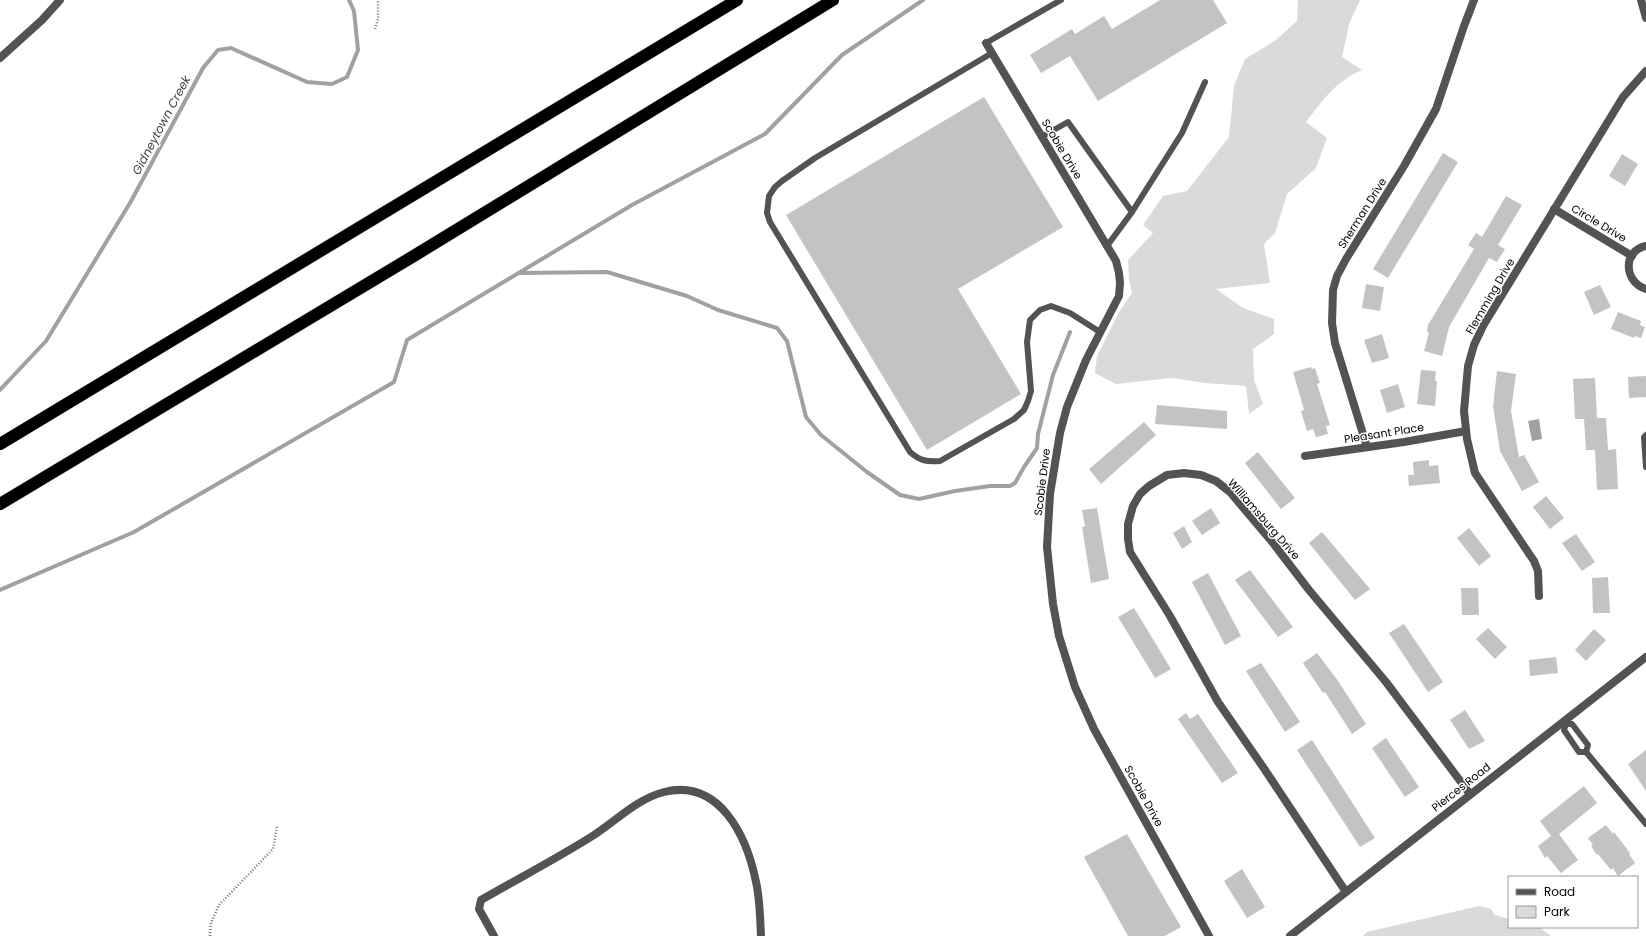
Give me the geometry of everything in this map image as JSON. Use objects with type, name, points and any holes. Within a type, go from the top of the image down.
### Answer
[{"type":"highway","points":[[0,444],[737,0]]},
{"type":"highway","points":[[0,504],[424,250],[834,0]]},
{"type":"street","points":[[0,58],[42,20],[60,0]]},
{"type":"street","name":"Sherman Drive","points":[[1367,447],[1335,343],[1332,323],[1333,290],[1337,276],[1346,259],[1404,166],[1436,109],[1474,0]]},
{"type":"street","points":[[1641,0],[1646,18]]},
{"type":"street","name":"Scobie Drive","points":[[986,43],[1116,261],[1119,273],[1119,296],[1086,360],[1067,407],[1060,433],[1050,494],[1047,546],[1053,604],[1059,636],[1075,687],[1094,729],[1210,936]]},
{"type":"street","name":"Flemming Drive","points":[[1539,596],[1538,571],[1534,561],[1475,473],[1466,431],[1464,412],[1468,366],[1474,345],[1483,326],[1623,97],[1646,71]]},
{"type":"street","name":"Circle Drive","points":[[1554,209],[1632,256]]},
{"type":"street","name":"Circle Drive","points":[[1646,246],[1636,251],[1632,256],[1629,262],[1628,270],[1630,277],[1640,287],[1646,289]]},
{"type":"street","name":"Pleasant Place","points":[[1305,456],[1466,431]]},
{"type":"street","name":"Williamsburg Drive","points":[[1346,892],[1218,702],[1170,616],[1130,552],[1128,524],[1133,506],[1140,494],[1148,486],[1167,475],[1202,475],[1216,481],[1230,492],[1274,543],[1309,590],[1386,682],[1470,794]]},
{"type":"street","name":"Pierces Road","points":[[1290,936],[1470,794],[1565,723],[1646,657]]},
{"type":"street","points":[[494,936],[479,909],[481,900],[595,834],[633,806],[646,799],[665,792],[678,790],[696,792],[710,798],[720,805],[731,818],[744,843],[756,881],[761,936]]},
{"type":"lane","points":[[986,43],[1061,0]]},
{"type":"lane","points":[[992,53],[815,158],[782,181],[775,187],[769,196],[767,213],[770,222],[910,452],[917,459],[928,462],[940,461],[1014,419],[1024,410],[1031,391],[1027,342],[1030,320],[1040,310],[1051,306],[1070,313],[1100,332]]},
{"type":"lane","points":[[1107,246],[1132,212],[1182,133],[1205,82]]},
{"type":"lane","points":[[1042,137],[1068,122],[1132,212]]},
{"type":"lane","points":[[1646,435],[1644,437],[1646,467]]},
{"type":"lane","points":[[1565,723],[1572,724],[1588,744],[1586,752],[1579,752],[1564,730],[1565,723]]},
{"type":"lane","points":[[1586,752],[1646,824]]},
{"type":"path","points":[[375,30],[378,19],[378,0]]},
{"type":"path","points":[[210,936],[211,923],[219,905],[273,849],[277,826]]},
{"type":"green space","points":[[1298,0],[1360,0],[1349,24],[1342,57],[1362,70],[1345,79],[1338,85],[1324,99],[1306,122],[1327,138],[1316,168],[1287,194],[1275,233],[1264,244],[1270,283],[1216,289],[1243,308],[1274,319],[1274,334],[1253,349],[1254,380],[1263,404],[1249,414],[1246,386],[1205,383],[1171,378],[1116,384],[1095,373],[1097,356],[1119,312],[1132,293],[1129,279],[1128,260],[1153,233],[1143,225],[1163,196],[1187,191],[1229,137],[1234,86],[1245,59],[1276,40],[1297,21]]},
{"type":"green space","points":[[1479,906],[1491,909],[1495,915],[1508,919],[1508,928],[1540,928],[1551,936],[1363,936],[1367,932]]},
{"type":"shaded area","points":[[1539,419],[1542,439],[1532,441],[1528,421]]},
{"type":"building","points":[[1160,0],[1213,0],[1227,23],[1098,101],[1070,56],[1041,73],[1030,55],[1072,29],[1075,34],[1104,16],[1112,29]]},
{"type":"building","points":[[984,97],[1063,227],[958,289],[1021,394],[927,450],[786,215]]},
{"type":"building","points":[[1443,153],[1458,162],[1388,278],[1373,269]]},
{"type":"building","points":[[1622,154],[1638,164],[1625,186],[1609,176]]},
{"type":"building","points":[[1506,196],[1522,205],[1498,245],[1505,249],[1497,262],[1489,258],[1449,327],[1442,356],[1424,351],[1429,332],[1427,332],[1428,325],[1474,249],[1468,245],[1476,233],[1482,237]]},
{"type":"building","points":[[1366,284],[1384,287],[1380,311],[1362,308]]},
{"type":"building","points":[[1600,285],[1611,307],[1594,315],[1584,292]]},
{"type":"building","points":[[1618,312],[1641,321],[1640,325],[1645,327],[1641,338],[1635,336],[1634,338],[1611,329]]},
{"type":"building","points":[[1382,334],[1389,358],[1372,363],[1364,340]]},
{"type":"building","points":[[1311,367],[1312,369],[1315,368],[1320,383],[1317,384],[1330,425],[1326,426],[1328,434],[1316,437],[1313,429],[1307,431],[1301,411],[1304,410],[1293,372]]},
{"type":"building","points":[[1421,370],[1436,371],[1435,381],[1437,381],[1435,406],[1417,404]]},
{"type":"building","points":[[1497,371],[1516,374],[1511,411],[1519,457],[1524,455],[1539,482],[1522,491],[1500,451],[1493,406]]},
{"type":"building","points":[[1646,376],[1646,397],[1629,398],[1628,377]]},
{"type":"building","points":[[1595,378],[1597,418],[1606,418],[1608,450],[1616,449],[1618,489],[1597,490],[1595,450],[1586,450],[1584,419],[1575,419],[1573,379]]},
{"type":"building","points":[[1398,384],[1405,407],[1387,413],[1380,390]]},
{"type":"building","points":[[1157,405],[1227,411],[1227,429],[1155,424]]},
{"type":"building","points":[[1144,422],[1156,435],[1101,484],[1089,469]]},
{"type":"building","points":[[1258,452],[1295,498],[1281,509],[1245,463]]},
{"type":"building","points":[[1429,460],[1429,466],[1438,465],[1440,483],[1409,486],[1408,475],[1414,475],[1413,462]]},
{"type":"building","points":[[1546,496],[1564,518],[1550,529],[1533,507]]},
{"type":"building","points":[[1097,508],[1109,579],[1091,583],[1082,527],[1085,526],[1082,510]]},
{"type":"building","points":[[1211,508],[1220,523],[1202,535],[1192,521]]},
{"type":"building","points":[[1184,526],[1192,542],[1182,549],[1173,533]]},
{"type":"building","points":[[1469,528],[1491,556],[1479,566],[1457,538]]},
{"type":"building","points":[[1322,532],[1370,589],[1355,600],[1309,543]]},
{"type":"building","points":[[1576,534],[1595,562],[1582,571],[1562,543]]},
{"type":"building","points":[[1250,570],[1293,627],[1278,637],[1235,580]]},
{"type":"building","points":[[1208,573],[1241,636],[1225,645],[1192,582]]},
{"type":"building","points":[[1608,577],[1610,613],[1593,613],[1592,578]]},
{"type":"building","points":[[1461,588],[1478,588],[1479,615],[1462,615]]},
{"type":"building","points":[[1134,608],[1171,669],[1155,678],[1118,617]]},
{"type":"building","points":[[1404,624],[1443,682],[1428,692],[1389,633]]},
{"type":"building","points":[[1488,628],[1507,647],[1495,659],[1476,639]]},
{"type":"building","points":[[1594,629],[1606,640],[1586,661],[1575,650]]},
{"type":"building","points":[[1317,653],[1338,681],[1366,724],[1352,734],[1325,692],[1323,693],[1303,663]]},
{"type":"building","points":[[1556,657],[1558,673],[1530,676],[1529,660]]},
{"type":"building","points":[[1261,663],[1300,722],[1285,732],[1246,671]]},
{"type":"building","points":[[1465,710],[1485,741],[1469,749],[1450,720]]},
{"type":"building","points":[[1186,713],[1190,719],[1198,714],[1238,773],[1222,783],[1178,719]]},
{"type":"building","points":[[1386,738],[1419,787],[1405,797],[1372,748]]},
{"type":"building","points":[[1312,740],[1375,838],[1360,847],[1297,750]]},
{"type":"building","points":[[1646,750],[1646,791],[1628,764]]},
{"type":"building","points":[[1584,786],[1597,803],[1559,834],[1578,860],[1561,873],[1547,856],[1545,858],[1538,846],[1551,836],[1540,821]]},
{"type":"building","points":[[1606,825],[1613,834],[1614,832],[1630,853],[1629,854],[1635,863],[1618,876],[1613,868],[1611,870],[1598,854],[1597,855],[1588,838]]},
{"type":"building","points":[[1127,834],[1181,927],[1165,936],[1128,936],[1084,857]]},
{"type":"building","points":[[1242,869],[1265,907],[1247,918],[1224,881]]},
{"type":"waterway","name":"Gidneytown Creek","points":[[0,390],[46,341],[130,203],[203,68],[218,50],[231,48],[307,82],[332,84],[347,77],[358,50],[354,11],[349,0]]},
{"type":"waterway","points":[[0,590],[134,532],[394,382],[407,340],[632,205],[765,134],[842,55],[923,0]]},
{"type":"waterway","points":[[520,273],[607,272],[687,296],[718,310],[777,328],[787,341],[806,417],[821,435],[867,472],[900,495],[919,499],[955,491],[990,486],[1010,486],[1015,483],[1037,448],[1038,434],[1053,375],[1070,332]]}]
